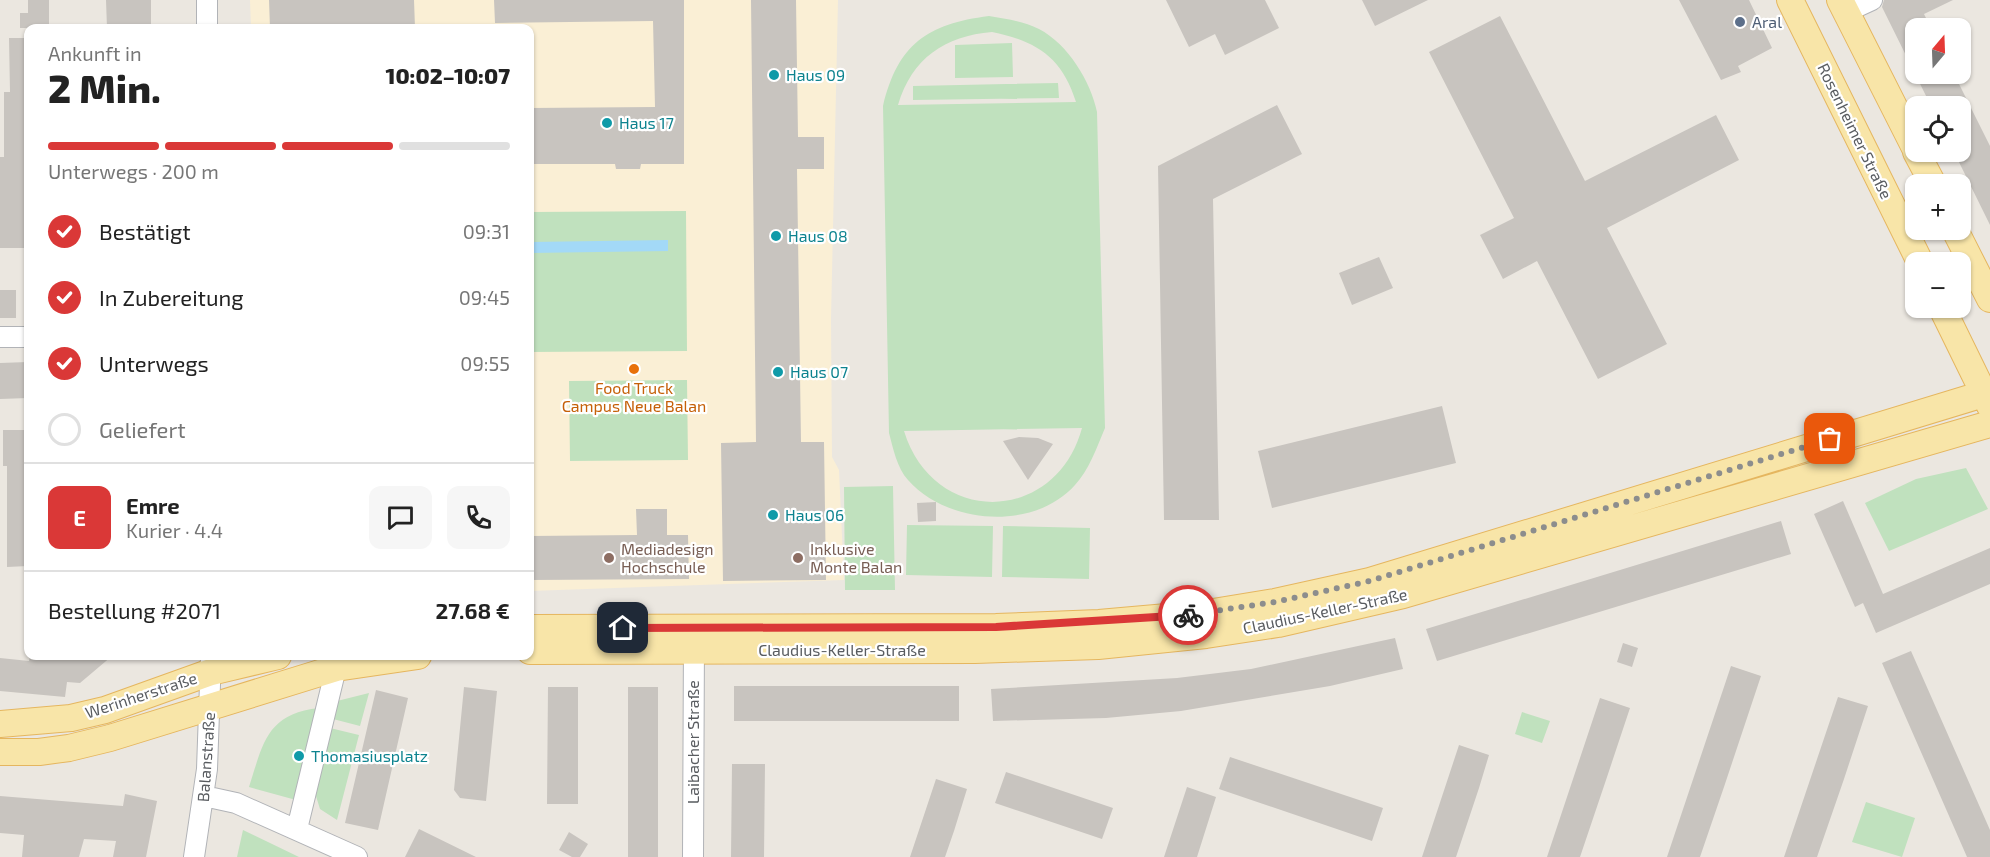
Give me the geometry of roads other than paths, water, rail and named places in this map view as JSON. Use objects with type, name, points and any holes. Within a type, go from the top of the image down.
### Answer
[{"type":"main road","name":"Rosenheimer Straße","points":[[1790,0],[1915,252]]},
{"type":"main road","points":[[1843,6],[1905,129]]},
{"type":"main road","points":[[1960,240],[1990,299]]},
{"type":"main road","points":[[1947,318],[1988,397]]},
{"type":"main road","name":"Claudius-Keller-Straße","points":[[534,651],[693,639],[1076,624],[1201,614],[1275,602],[1382,577],[1988,397]]},
{"type":"main road","name":"Claudius-Keller-Straße","points":[[534,628],[693,639],[963,650],[1098,646],[1206,635],[1278,624],[1403,595],[1990,424]]},
{"type":"main road","points":[[211,664],[244,660]]},
{"type":"main road","points":[[210,706],[336,668],[391,660]]},
{"type":"main road","name":"Werinherstraße","points":[[0,724],[54,720],[105,710],[211,664]]},
{"type":"main road","name":"Werinherstraße","points":[[0,752],[39,752],[69,748],[110,738],[210,706]]},
{"type":"street","points":[[207,0],[207,24]]},
{"type":"street","points":[[1843,6],[1872,0]]},
{"type":"street","points":[[0,337],[24,337]]},
{"type":"street","name":"Laibacher Straße","points":[[693,639],[693,857]]},
{"type":"street","name":"Balanstraße","points":[[194,857],[204,796],[211,664]]},
{"type":"street","points":[[297,829],[336,668]]},
{"type":"street","points":[[204,796],[236,803],[357,857]]},
{"type":"water","points":[[668,240],[668,251],[534,253],[534,242]]},
{"type":"place","name":"Aral","points":[[1740,22]]},
{"type":"place","name":"Haus 09","points":[[774,75]]},
{"type":"place","name":"Haus 17","points":[[607,123]]},
{"type":"place","name":"Haus 08","points":[[776,236]]},
{"type":"place","name":"Food Truck Campus Neue Balan","points":[[634,369]]},
{"type":"place","name":"Haus 07","points":[[778,372]]},
{"type":"place","name":"Haus 06","points":[[773,515]]},
{"type":"place","name":"Mediadesign Hochschule","points":[[609,558]]},
{"type":"place","name":"Inklusive Monte Balan","points":[[798,558]]},
{"type":"place","name":"Thomasiusplatz","points":[[299,756]]}]
